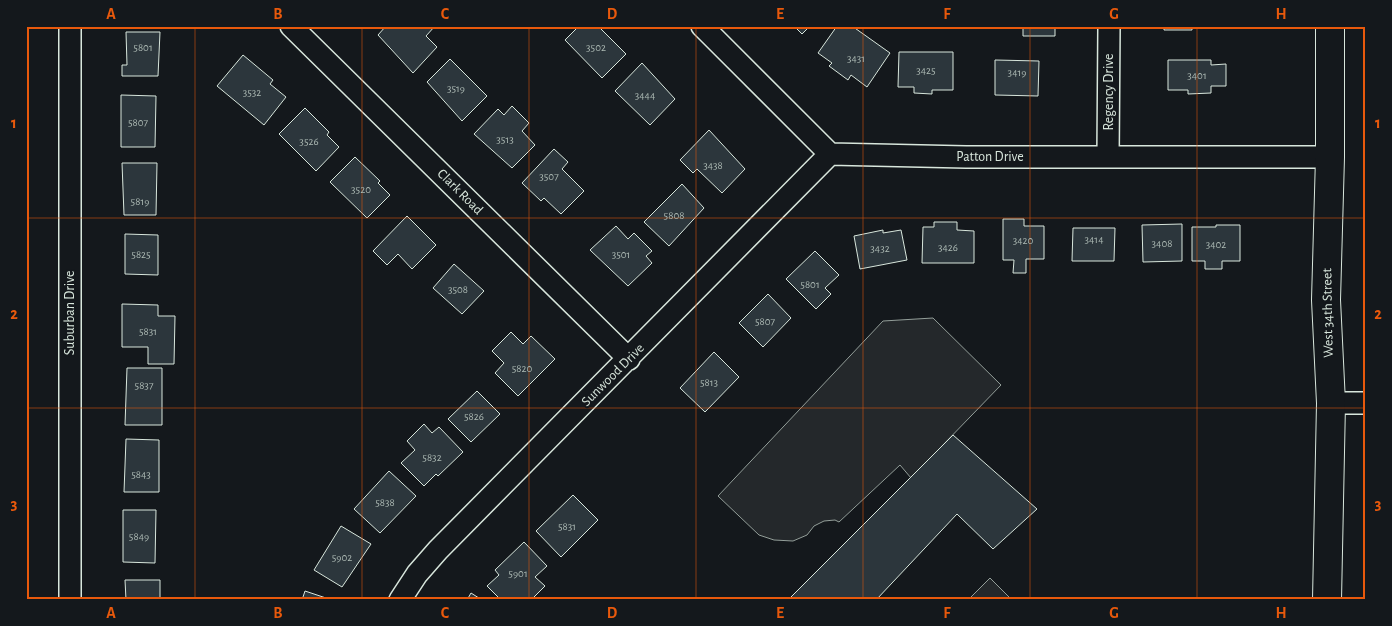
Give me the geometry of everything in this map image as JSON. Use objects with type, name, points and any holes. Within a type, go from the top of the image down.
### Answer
[{"type":"street","name":"Suburban Drive","points":[[70,26],[70,600]]},
{"type":"street","name":"Clark Road","points":[[291,26],[629,358]]},
{"type":"street","points":[[702,26],[830,154]]},
{"type":"street","name":"Regency Drive","points":[[1108,157],[1109,26]]},
{"type":"street","name":"West 34th Street","points":[[1326,600],[1331,403],[1326,300],[1330,157],[1330,26]]},
{"type":"street","name":"Sunwood Drive","points":[[400,600],[417,574],[438,550],[830,154]]},
{"type":"street","name":"Patton Drive","points":[[830,154],[1330,157]]},
{"type":"street","points":[[1331,403],[1366,403]]},
{"type":"shaded area","points":[[933,318],[1001,385],[911,478],[900,465],[839,522],[835,520],[824,521],[814,526],[807,535],[793,541],[774,540],[759,535],[718,496],[883,321]]},
{"type":"shaded area","points":[[990,578],[1012,600],[968,600]]},
{"type":"building","points":[[386,26],[435,26],[426,36],[437,47],[413,73],[378,35]]},
{"type":"building","points":[[579,26],[598,26],[626,54],[602,78],[565,40]]},
{"type":"building","points":[[794,26],[810,26],[802,34]]},
{"type":"building","points":[[837,26],[852,26],[890,53],[867,87],[851,75],[848,80],[829,66],[832,63],[818,53]]},
{"type":"building","points":[[1023,26],[1055,26],[1055,36],[1023,36]]},
{"type":"building","points":[[1164,26],[1192,26],[1192,30],[1164,30]]},
{"type":"building","points":[[126,32],[160,32],[158,76],[122,76],[122,65],[127,65]]},
{"type":"building","points":[[899,52],[953,52],[953,90],[932,90],[932,94],[914,93],[914,87],[898,87]]},
{"type":"building","points":[[243,55],[273,80],[270,84],[286,97],[264,125],[217,86]]},
{"type":"building","points":[[450,59],[487,96],[462,121],[427,82]]},
{"type":"building","points":[[995,60],[1039,61],[1038,96],[995,95]]},
{"type":"building","points":[[1168,60],[1211,60],[1211,65],[1226,64],[1226,86],[1211,86],[1211,93],[1188,94],[1188,90],[1168,90]]},
{"type":"building","points":[[642,63],[675,99],[650,125],[615,91]]},
{"type":"building","points":[[121,95],[156,96],[155,147],[121,147]]},
{"type":"building","points":[[512,106],[529,123],[522,131],[535,145],[512,168],[474,134],[498,109],[504,115]]},
{"type":"building","points":[[305,108],[329,132],[327,135],[339,147],[316,171],[279,134]]},
{"type":"building","points":[[709,130],[745,169],[722,193],[697,169],[693,173],[680,160]]},
{"type":"building","points":[[554,149],[568,162],[562,169],[584,191],[561,214],[544,198],[541,201],[522,183]]},
{"type":"building","points":[[355,157],[380,181],[378,183],[390,195],[367,218],[330,182]]},
{"type":"building","points":[[122,163],[157,163],[156,215],[124,215]]},
{"type":"building","points":[[682,184],[704,208],[669,246],[644,222]]},
{"type":"building","points":[[407,216],[436,245],[412,269],[398,254],[387,265],[373,251]]},
{"type":"building","points":[[1003,219],[1024,219],[1024,226],[1044,226],[1044,259],[1026,259],[1026,273],[1013,273],[1014,260],[1003,260]]},
{"type":"building","points":[[934,222],[957,222],[957,230],[974,231],[974,263],[922,263],[923,227],[934,227]]},
{"type":"building","points":[[1182,224],[1182,261],[1143,262],[1142,225]]},
{"type":"building","points":[[1216,225],[1240,225],[1240,261],[1222,261],[1222,269],[1205,269],[1205,261],[1192,261],[1192,227],[1216,227]]},
{"type":"building","points":[[616,226],[628,239],[634,233],[652,251],[646,256],[652,263],[628,286],[590,250]]},
{"type":"building","points":[[1073,228],[1115,228],[1114,261],[1072,261]]},
{"type":"building","points":[[883,230],[883,233],[901,230],[907,260],[860,269],[854,236]]},
{"type":"building","points":[[125,234],[158,235],[158,275],[125,274]]},
{"type":"building","points":[[815,251],[839,275],[825,288],[831,294],[816,309],[786,279]]},
{"type":"building","points":[[454,264],[484,291],[462,314],[433,288]]},
{"type":"building","points":[[768,294],[791,318],[763,347],[739,323]]},
{"type":"building","points":[[122,304],[158,305],[158,316],[175,316],[174,364],[148,364],[148,347],[122,347]]},
{"type":"building","points":[[511,332],[523,344],[531,336],[555,359],[518,396],[495,373],[504,363],[492,351]]},
{"type":"building","points":[[714,352],[739,377],[705,412],[680,388]]},
{"type":"building","points":[[127,368],[162,368],[162,425],[125,425]]},
{"type":"building","points":[[477,391],[500,414],[471,442],[448,419]]},
{"type":"building","points":[[424,424],[432,433],[439,427],[463,452],[438,476],[436,474],[424,486],[401,463],[415,450],[407,441]]},
{"type":"building","points":[[953,435],[1037,509],[993,549],[957,514],[876,600],[788,600]]},
{"type":"building","points":[[126,439],[159,440],[159,492],[124,492]]},
{"type":"building","points":[[389,471],[416,496],[380,533],[354,509]]},
{"type":"building","points":[[573,495],[598,520],[561,557],[536,531]]},
{"type":"building","points":[[123,510],[156,510],[155,563],[123,562]]},
{"type":"building","points":[[341,526],[371,544],[342,587],[314,570]]},
{"type":"building","points":[[524,542],[547,566],[535,577],[545,586],[531,600],[501,600],[487,586],[499,575],[495,570]]},
{"type":"building","points":[[125,580],[160,580],[160,600],[126,600]]},
{"type":"building","points":[[305,591],[332,600],[302,600]]},
{"type":"building","points":[[471,593],[482,600],[467,600]]}]
